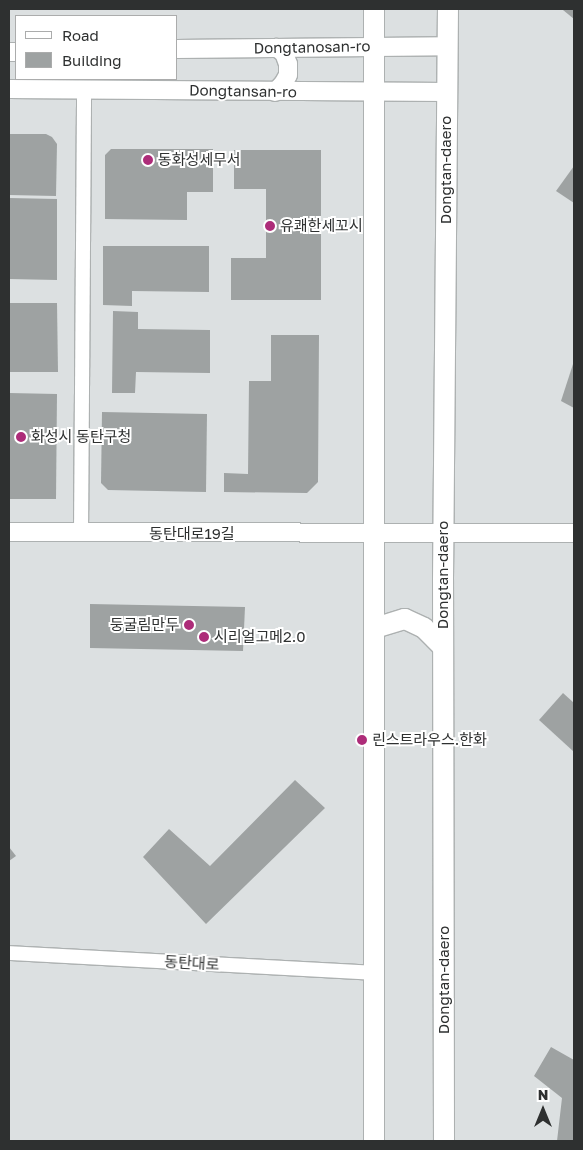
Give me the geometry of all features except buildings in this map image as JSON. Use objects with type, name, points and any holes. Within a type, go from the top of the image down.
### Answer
[{"type":"main road","points":[[374,9],[374,1141]]},
{"type":"main road","name":"Dongtan-daero","points":[[444,1141],[443,647],[448,9]]},
{"type":"main road","points":[[375,628],[405,619],[424,628],[443,647]]},
{"type":"street","name":"Dongtanosan-ro","points":[[178,49],[447,46]]},
{"type":"street","points":[[275,92],[288,75],[288,64],[284,53],[277,48]]},
{"type":"street","name":"Dongtansan-ro","points":[[9,89],[84,88],[275,92],[447,92]]},
{"type":"street","points":[[81,533],[84,88]]},
{"type":"street","name":"동탄대로19길","points":[[9,532],[574,533]]},
{"type":"street","name":"동탄대로","points":[[9,953],[374,973]]},
{"type":"place","name":"동화성세무서","points":[[148,160]]},
{"type":"place","name":"유쾌한세꼬시","points":[[270,226]]},
{"type":"place","name":"화성시 동탄구청","points":[[21,437]]},
{"type":"place","name":"둥굴림만두","points":[[189,625]]},
{"type":"place","name":"시리얼고메2.0","points":[[204,637]]},
{"type":"place","name":"린스트라우스.한화","points":[[362,740]]}]
